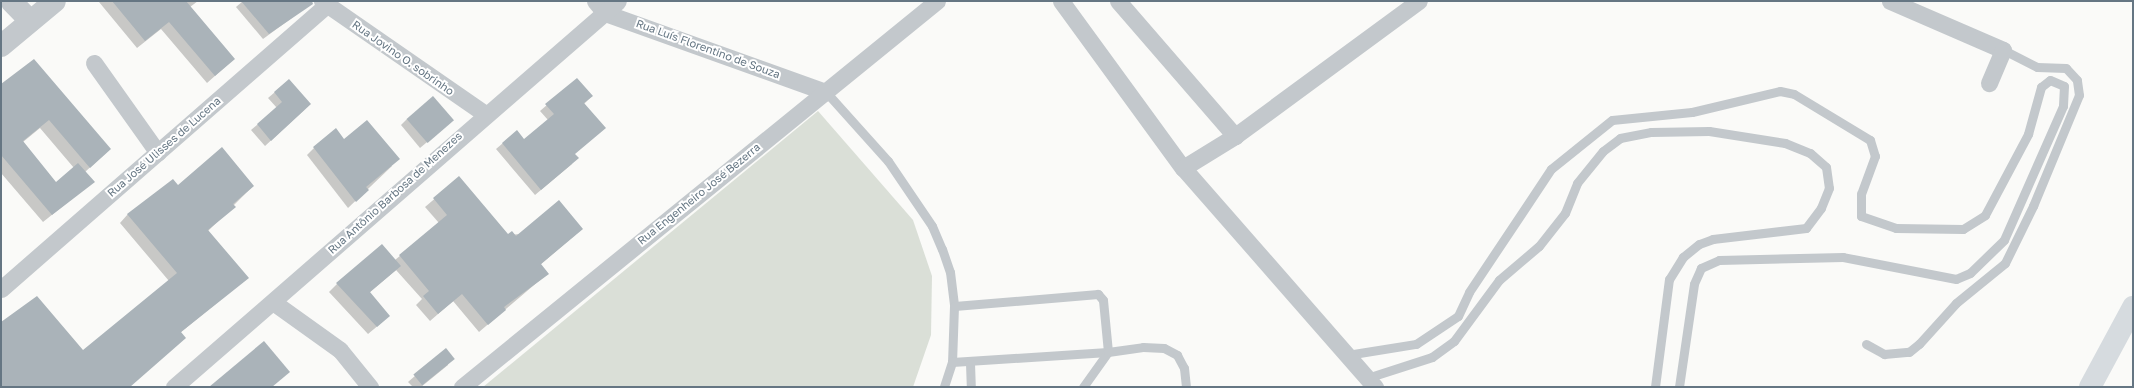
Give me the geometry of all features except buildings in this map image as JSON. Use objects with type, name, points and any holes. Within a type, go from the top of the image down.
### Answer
[{"type":"main road","points":[[2090,387],[2133,307]]},
{"type":"street","points":[[11,1],[30,21]]},
{"type":"street","points":[[1,46],[55,1]]},
{"type":"street","name":"Rua Antônio Barbosa de Menezes","points":[[174,387],[273,302],[485,114],[600,7],[618,1]]},
{"type":"street","name":"Rua Engenheiro José Bezerra","points":[[462,387],[937,1]]},
{"type":"street","points":[[1060,1],[1183,168],[1371,382]]},
{"type":"street","points":[[1118,1],[1236,136]]},
{"type":"street","points":[[1183,168],[1236,136],[1419,1]]},
{"type":"street","points":[[1890,1],[2003,50],[1989,84]]},
{"type":"street","name":"Rua Jovino O. sobrinho","points":[[324,3],[485,114]]},
{"type":"street","name":"Rua José Ulisses de Lucena","points":[[1,289],[158,153],[324,3]]},
{"type":"street","name":"Rua Luís Florentino de Souza","points":[[600,7],[826,92]]},
{"type":"street","points":[[94,63],[158,153]]},
{"type":"street","points":[[273,302],[340,350],[370,387]]},
{"type":"lane","points":[[1866,344],[1884,354],[1909,352],[1919,344],[1956,303],[2005,263],[2033,206],[2079,95],[2077,80],[2066,68],[2037,67],[2003,50]]},
{"type":"lane","points":[[1347,355],[1416,344],[1458,316],[1469,292],[1551,170],[1612,120],[1692,112],[1780,91],[1794,94],[1870,140],[1875,156],[1861,194],[1861,216],[1896,228],[1963,229],[1984,215],[2028,134],[2041,87],[2050,80],[2064,86],[2066,94],[2059,118],[2004,240],[1970,273],[1956,279],[1843,257],[1719,260],[1701,268],[1694,284],[1679,387]]},
{"type":"lane","points":[[826,92],[888,161],[932,226],[950,272],[954,306],[952,362],[944,387]]},
{"type":"lane","points":[[1371,382],[1432,357],[1454,341],[1499,280],[1539,246],[1565,213],[1577,183],[1603,151],[1620,138],[1651,132],[1709,131],[1785,143],[1810,153],[1826,167],[1829,188],[1821,208],[1806,228],[1713,239],[1699,244],[1683,257],[1669,279],[1655,387]]},
{"type":"lane","points":[[954,306],[1098,294],[1103,300],[1108,352],[1083,387]]},
{"type":"lane","points":[[952,362],[970,363],[1164,348],[1177,355],[1184,368],[1186,387]]},
{"type":"lane","points":[[970,363],[971,387]]},
{"type":"shaded area","points":[[818,111],[913,220],[932,276],[931,335],[913,387],[483,387]]}]
